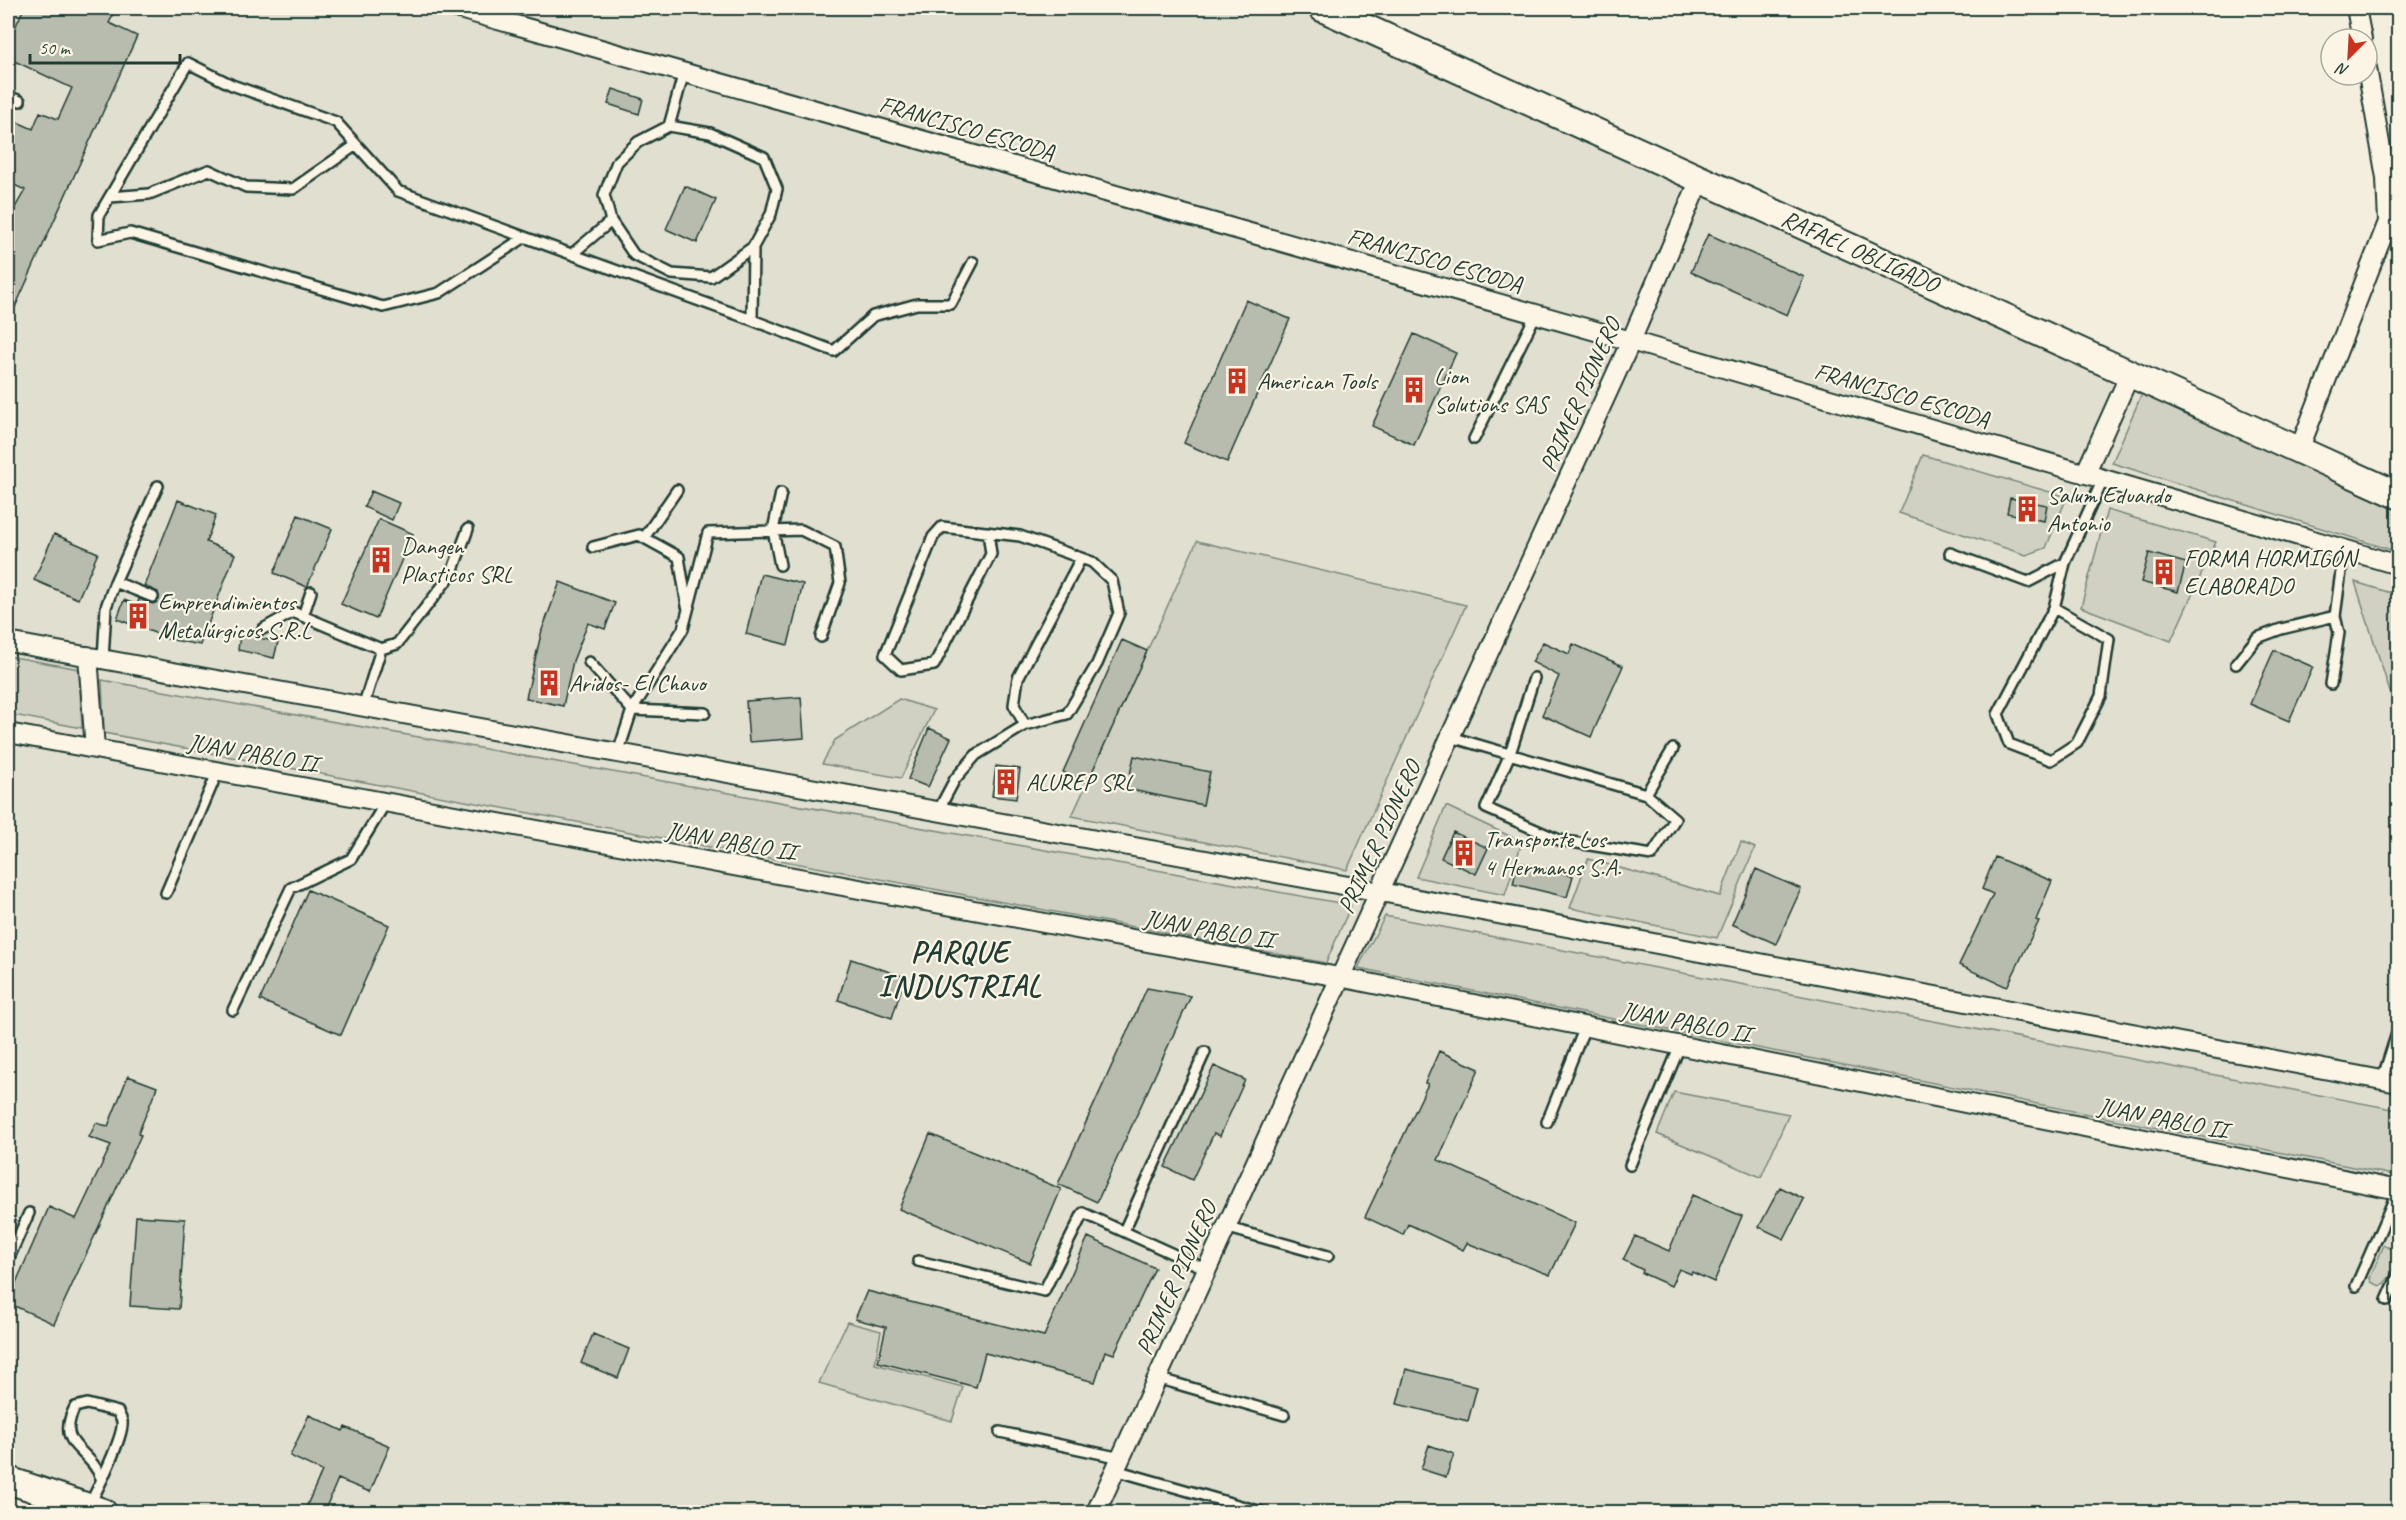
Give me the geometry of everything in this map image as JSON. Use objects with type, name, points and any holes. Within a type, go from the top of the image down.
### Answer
[{"type":"street","name":"FRANCISCO ESCODA","points":[[456,8],[1631,341],[2398,565]]},
{"type":"street","name":"RAFAEL OBLIGADO","points":[[1322,8],[2398,495]]},
{"type":"street","points":[[2356,8],[2360,27]]},
{"type":"street","points":[[2299,450],[2388,222],[2386,178],[2370,87]]},
{"type":"street","name":"PRIMER PIONERO","points":[[1096,1512],[1631,341],[1700,179]]},
{"type":"street","points":[[2085,474],[2130,374]]},
{"type":"street","points":[[8,642],[1381,892],[2390,1081]]},
{"type":"street","points":[[95,749],[96,658]]},
{"type":"street","name":"JUAN PABLO II","points":[[8,733],[1339,977],[2398,1190]]},
{"type":"street","points":[[8,1480],[95,1510]]},
{"type":"lane","points":[[525,237],[439,293],[383,307],[130,233],[98,240],[99,215],[188,63],[232,85],[336,122],[398,191],[572,254],[752,320],[834,351],[873,316],[917,304],[951,304],[974,262]]},
{"type":"lane","points":[[669,126],[684,72]]},
{"type":"lane","points":[[8,96],[21,101]]},
{"type":"lane","points":[[752,320],[753,248],[771,214],[777,189],[764,157],[710,133],[669,126],[638,142],[617,162],[604,195],[611,221],[634,255],[672,274],[711,277],[753,248]]},
{"type":"lane","points":[[110,197],[149,194],[209,170],[246,187],[293,189],[356,145]]},
{"type":"lane","points":[[572,254],[611,221]]},
{"type":"lane","points":[[1474,439],[1536,314]]},
{"type":"lane","points":[[2054,608],[2109,639],[2101,696],[2077,743],[2051,760],[2009,744],[1998,714],[2054,608],[2065,562],[2103,479]]},
{"type":"lane","points":[[96,658],[106,607],[115,582],[158,486]]},
{"type":"lane","points":[[644,538],[677,490]]},
{"type":"lane","points":[[780,565],[773,530],[781,493]]},
{"type":"lane","points":[[938,811],[955,779],[976,754],[1025,726],[1067,714],[1097,664],[1119,613],[1112,581],[1092,562],[1020,536],[988,532],[942,527],[933,537],[885,655],[901,670],[934,665],[992,554],[988,532]]},
{"type":"lane","points":[[264,629],[293,612],[381,649],[397,644],[451,575],[468,530]]},
{"type":"lane","points":[[618,753],[632,710],[683,629],[708,533],[801,530],[835,546],[840,583],[821,638]]},
{"type":"lane","points":[[593,547],[639,535],[679,557],[688,611]]},
{"type":"lane","points":[[2331,684],[2339,633],[2335,616],[2344,549]]},
{"type":"lane","points":[[1950,553],[2028,582],[2065,562]]},
{"type":"lane","points":[[1025,726],[1014,705],[1018,678],[1081,558]]},
{"type":"lane","points":[[115,582],[153,597]]},
{"type":"lane","points":[[303,616],[311,592]]},
{"type":"lane","points":[[2236,664],[2257,638],[2281,629],[2335,616]]},
{"type":"lane","points":[[363,707],[381,649]]},
{"type":"lane","points":[[589,662],[632,710],[705,713]]},
{"type":"lane","points":[[1451,737],[1510,754],[1646,794],[1675,819],[1652,855],[1559,840],[1486,807],[1510,754],[1534,678]]},
{"type":"lane","points":[[1646,794],[1673,749]]},
{"type":"lane","points":[[166,893],[218,771]]},
{"type":"lane","points":[[233,1010],[291,888],[351,859],[386,802]]},
{"type":"lane","points":[[1547,1122],[1585,1027]]},
{"type":"lane","points":[[2390,1081],[2398,1033]]},
{"type":"lane","points":[[1630,1165],[1680,1046]]},
{"type":"lane","points":[[1124,1231],[1205,1052]]},
{"type":"lane","points":[[2356,1286],[2398,1190]]},
{"type":"lane","points":[[8,1260],[29,1213]]},
{"type":"lane","points":[[918,1261],[1044,1291],[1083,1213],[1206,1269]]},
{"type":"lane","points":[[1226,1227],[1328,1256]]},
{"type":"lane","points":[[2388,1300],[2398,1275]]},
{"type":"lane","points":[[1157,1378],[1284,1415]]},
{"type":"lane","points":[[95,1510],[102,1480],[121,1432],[122,1421],[118,1412],[87,1404],[75,1407],[69,1419],[70,1440],[94,1464],[102,1480]]},
{"type":"lane","points":[[1000,1432],[1118,1464],[1262,1512]]},
{"type":"shaded area","points":[[8,8],[1322,8],[2398,495],[2398,1512],[103,1512],[8,1480]]},
{"type":"shaded area","points":[[2143,391],[2398,505],[2398,552],[2112,463]]},
{"type":"shaded area","points":[[1923,455],[2067,497],[2046,548],[2026,555],[1899,513]]},
{"type":"shaded area","points":[[2107,510],[2216,542],[2171,641],[2081,607]]},
{"type":"shaded area","points":[[1197,541],[1466,605],[1347,870],[1072,816]]},
{"type":"shaded area","points":[[2355,582],[2398,595],[2398,699],[2390,692]]},
{"type":"shaded area","points":[[8,656],[79,669],[82,728],[8,714]]},
{"type":"shaded area","points":[[102,680],[1351,905],[1326,963],[104,733]]},
{"type":"shaded area","points":[[899,699],[934,710],[901,778],[822,764],[835,740]]},
{"type":"shaded area","points":[[1446,806],[1522,842],[1505,895],[1416,877]]},
{"type":"shaded area","points":[[1741,842],[1755,848],[1717,938],[1570,908],[1588,859],[1720,896]]},
{"type":"shaded area","points":[[1385,916],[2398,1110],[2398,1176],[1358,968]]},
{"type":"shaded area","points":[[1674,1092],[1789,1114],[1761,1177],[1657,1134]]},
{"type":"shaded area","points":[[2384,1245],[2398,1252],[2398,1256],[2390,1276],[2380,1286],[2371,1282],[2370,1278]]},
{"type":"shaded area","points":[[847,1322],[881,1331],[875,1364],[963,1387],[952,1421],[819,1383]]},
{"type":"building","points":[[24,8],[117,8],[109,23],[137,36],[8,323],[8,220],[25,190],[8,182],[8,118],[33,129],[40,112],[58,119],[72,88],[8,58],[8,43]]},
{"type":"building","points":[[613,89],[643,99],[639,114],[608,104]]},
{"type":"building","points":[[685,186],[716,200],[697,243],[666,229]]},
{"type":"building","points":[[1708,234],[1804,277],[1787,315],[1691,272]]},
{"type":"building","name":"American Tools","points":[[1246,300],[1290,319],[1227,462],[1184,443]]},
{"type":"building","name":"Lion Solutions SAS","points":[[1414,334],[1456,353],[1414,445],[1372,426]]},
{"type":"building","points":[[371,491],[399,503],[392,520],[364,507]]},
{"type":"building","name":"Salum Eduardo Antonio","points":[[2010,498],[2047,505],[2044,521],[2007,513]]},
{"type":"building","points":[[178,500],[216,515],[206,542],[235,554],[200,645],[162,638],[163,636],[117,619],[124,600],[137,605],[139,599],[153,604],[159,600],[158,592],[144,586]]},
{"type":"building","points":[[298,515],[332,529],[307,587],[274,573]]},
{"type":"building","name":"Dangen Plasticos SRL","points":[[379,519],[413,534],[376,619],[341,604]]},
{"type":"building","points":[[54,534],[98,553],[78,599],[34,580]]},
{"type":"building","name":"FORMA HORMIGÓN ELABORADO","points":[[2149,553],[2186,563],[2178,592],[2141,582]]},
{"type":"building","points":[[761,574],[803,584],[788,645],[746,634]]},
{"type":"building","points":[[560,582],[615,603],[605,629],[588,623],[573,661],[563,706],[526,698],[542,630]]},
{"type":"building","points":[[240,634],[278,642],[274,658],[238,650]]},
{"type":"building","points":[[1122,640],[1147,651],[1087,783],[1063,772]]},
{"type":"building","points":[[1543,642],[1569,654],[1573,644],[1623,666],[1591,737],[1542,715],[1559,676],[1532,662]]},
{"type":"building","points":[[2274,650],[2313,667],[2289,721],[2250,704]]},
{"type":"building","points":[[801,697],[804,738],[749,742],[746,701]]},
{"type":"building","points":[[929,728],[951,738],[928,787],[908,779]]},
{"type":"building","points":[[1134,756],[1210,772],[1203,805],[1127,789]]},
{"type":"building","name":"ALUREP SRL","points":[[996,766],[1020,769],[1016,799],[992,796]]},
{"type":"building","name":"Transporte Los 4 Hermanos S.A.","points":[[1453,832],[1488,848],[1476,874],[1441,858]]},
{"type":"building","points":[[1995,857],[2052,881],[2036,920],[2039,921],[2007,987],[1959,965],[1993,894],[1982,889]]},
{"type":"building","points":[[1518,862],[1573,876],[1567,897],[1513,884]]},
{"type":"building","points":[[1756,869],[1801,889],[1776,944],[1732,924]]},
{"type":"building","points":[[308,890],[389,925],[341,1035],[260,1000]]},
{"type":"building","points":[[851,959],[905,977],[892,1018],[838,1000]]},
{"type":"building","points":[[1147,988],[1191,996],[1097,1202],[1058,1184]]},
{"type":"building","points":[[1439,1051],[1479,1069],[1438,1160],[1575,1223],[1550,1275],[1467,1243],[1463,1250],[1408,1224],[1403,1235],[1365,1217],[1428,1084],[1425,1083]]},
{"type":"building","points":[[1214,1066],[1245,1080],[1220,1136],[1214,1133],[1192,1180],[1165,1167]]},
{"type":"building","points":[[128,1076],[157,1087],[138,1134],[141,1135],[54,1324],[8,1301],[49,1207],[76,1219],[111,1145],[89,1137],[96,1123],[108,1126]]},
{"type":"building","points":[[930,1134],[1061,1189],[1030,1263],[899,1209]]},
{"type":"building","points":[[1780,1187],[1804,1199],[1784,1239],[1759,1227]]},
{"type":"building","points":[[1692,1195],[1742,1216],[1714,1282],[1679,1269],[1671,1286],[1642,1273],[1643,1270],[1623,1260],[1635,1236],[1669,1251]]},
{"type":"building","points":[[136,1216],[185,1219],[179,1309],[130,1306]]},
{"type":"building","points":[[1088,1237],[1155,1268],[1114,1354],[1105,1351],[1095,1382],[985,1353],[976,1387],[878,1362],[886,1327],[855,1319],[867,1291],[1044,1336]]},
{"type":"building","points":[[593,1334],[629,1349],[618,1378],[581,1363]]},
{"type":"building","points":[[1406,1369],[1477,1387],[1468,1421],[1397,1404]]},
{"type":"building","points":[[309,1415],[343,1431],[345,1427],[390,1446],[370,1492],[338,1479],[324,1512],[304,1512],[322,1471],[290,1456]]},
{"type":"building","points":[[1429,1445],[1454,1454],[1446,1477],[1421,1469]]},
{"type":"place","name":"American Tools","points":[[1237,381]]},
{"type":"place","name":"Lion Solutions SAS","points":[[1414,390]]},
{"type":"place","name":"Salum Eduardo Antonio","points":[[2027,509]]},
{"type":"place","name":"Dangen Plasticos SRL","points":[[381,560]]},
{"type":"place","name":"FORMA HORMIGÓN ELABORADO","points":[[2164,572]]},
{"type":"place","name":"Emprendimientos Metalúrgicos S.R.L","points":[[138,616]]},
{"type":"place","name":"Aridos- El Chavo","points":[[549,683]]},
{"type":"place","name":"ALUREP SRL","points":[[1006,782]]},
{"type":"place","name":"Transporte Los 4 Hermanos S.A.","points":[[1464,853]]},
{"type":"district","name":"PARQUE INDUSTRIAL","points":[[960,969]]}]
